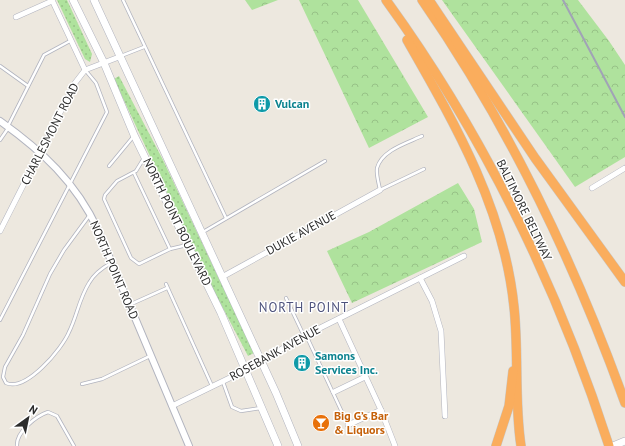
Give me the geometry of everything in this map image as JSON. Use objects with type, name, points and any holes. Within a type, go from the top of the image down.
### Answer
[{"type":"highway","points":[[381,0],[445,106],[478,172],[491,205],[502,240],[514,306],[518,352],[521,446]]},
{"type":"highway","name":"BALTIMORE BELTWAY","points":[[386,0],[440,82],[504,192],[566,327],[609,446]]},
{"type":"highway","name":"BALTIMORE BELTWAY","points":[[422,0],[463,63],[528,177],[591,313],[625,403]]},
{"type":"highway","points":[[429,0],[535,158],[625,283]]},
{"type":"highway","points":[[496,446],[505,423],[511,390],[514,306]]},
{"type":"main road","name":"NORTH POINT BOULEVARD","points":[[73,0],[104,63],[134,135],[188,245],[246,370],[278,446]]},
{"type":"main road","name":"NORTH POINT BOULEVARD","points":[[94,0],[261,362],[298,446]]},
{"type":"main road","points":[[613,446],[625,441]]},
{"type":"street","points":[[16,17],[52,0],[85,70]]},
{"type":"street","name":"CHARLESMONT ROAD","points":[[0,231],[2,223],[40,152],[74,83],[85,70],[119,57]]},
{"type":"street","name":"NORTH POINT ROAD","points":[[0,121],[40,152],[70,183],[90,214],[189,446]]},
{"type":"street","points":[[592,188],[625,168]]},
{"type":"street","name":"DUKIE AVENUE","points":[[222,277],[380,190]]},
{"type":"street","name":"ROSEBANK AVENUE","points":[[172,406],[223,382],[305,336],[464,256]]},
{"type":"street","points":[[420,278],[432,301],[441,331],[445,416]]},
{"type":"street","points":[[339,319],[381,410],[395,446]]},
{"type":"street","points":[[334,392],[365,377]]},
{"type":"street","points":[[348,425],[381,410]]},
{"type":"lane","points":[[123,0],[226,218]]},
{"type":"lane","points":[[0,140],[44,56],[71,41]]},
{"type":"lane","points":[[119,57],[144,47]]},
{"type":"lane","points":[[0,66],[28,86]]},
{"type":"lane","points":[[0,320],[107,112],[94,80],[85,70]]},
{"type":"lane","points":[[109,166],[134,135]]},
{"type":"lane","points":[[422,136],[388,153],[380,161],[377,170],[380,190],[424,169]]},
{"type":"lane","points":[[145,156],[134,173],[121,179],[109,190],[105,195],[105,204],[133,261],[139,264],[170,249],[188,245]]},
{"type":"lane","points":[[201,233],[325,161]]},
{"type":"lane","points":[[134,173],[170,249]]},
{"type":"lane","points":[[90,214],[64,250],[50,274],[23,335],[4,367],[3,377],[6,383],[16,384],[25,381],[52,355],[68,334],[88,284],[97,273],[111,263]]},
{"type":"lane","points":[[129,305],[166,286],[212,387]]},
{"type":"lane","points":[[286,298],[334,392],[348,425]]},
{"type":"lane","points":[[82,384],[102,379],[151,356]]},
{"type":"lane","points":[[223,382],[232,407],[241,411],[262,407]]},
{"type":"lane","points":[[17,446],[18,438],[24,429],[48,412],[57,416],[74,446]]},
{"type":"green space","points":[[57,0],[67,0],[92,54],[90,62],[85,59]]},
{"type":"green space","points":[[245,0],[278,0],[252,10]]},
{"type":"green space","points":[[299,0],[358,0],[428,117],[369,148]]},
{"type":"green space","points":[[442,0],[578,0],[625,65],[625,157],[575,187]]},
{"type":"green space","points":[[119,76],[163,160],[254,353],[248,356],[204,272],[114,79]]},
{"type":"green space","points":[[458,183],[474,209],[482,242],[352,303],[327,251],[369,232]]},
{"type":"railway","points":[[563,0],[625,117]]},
{"type":"place","name":"Vulcan","points":[[262,104]]},
{"type":"place","name":"Samons Services Inc.","points":[[302,363]]},
{"type":"place","name":"Big G’s Bar & Liquors","points":[[321,423]]},
{"type":"district","name":"NORTH POINT","points":[[304,307]]}]
